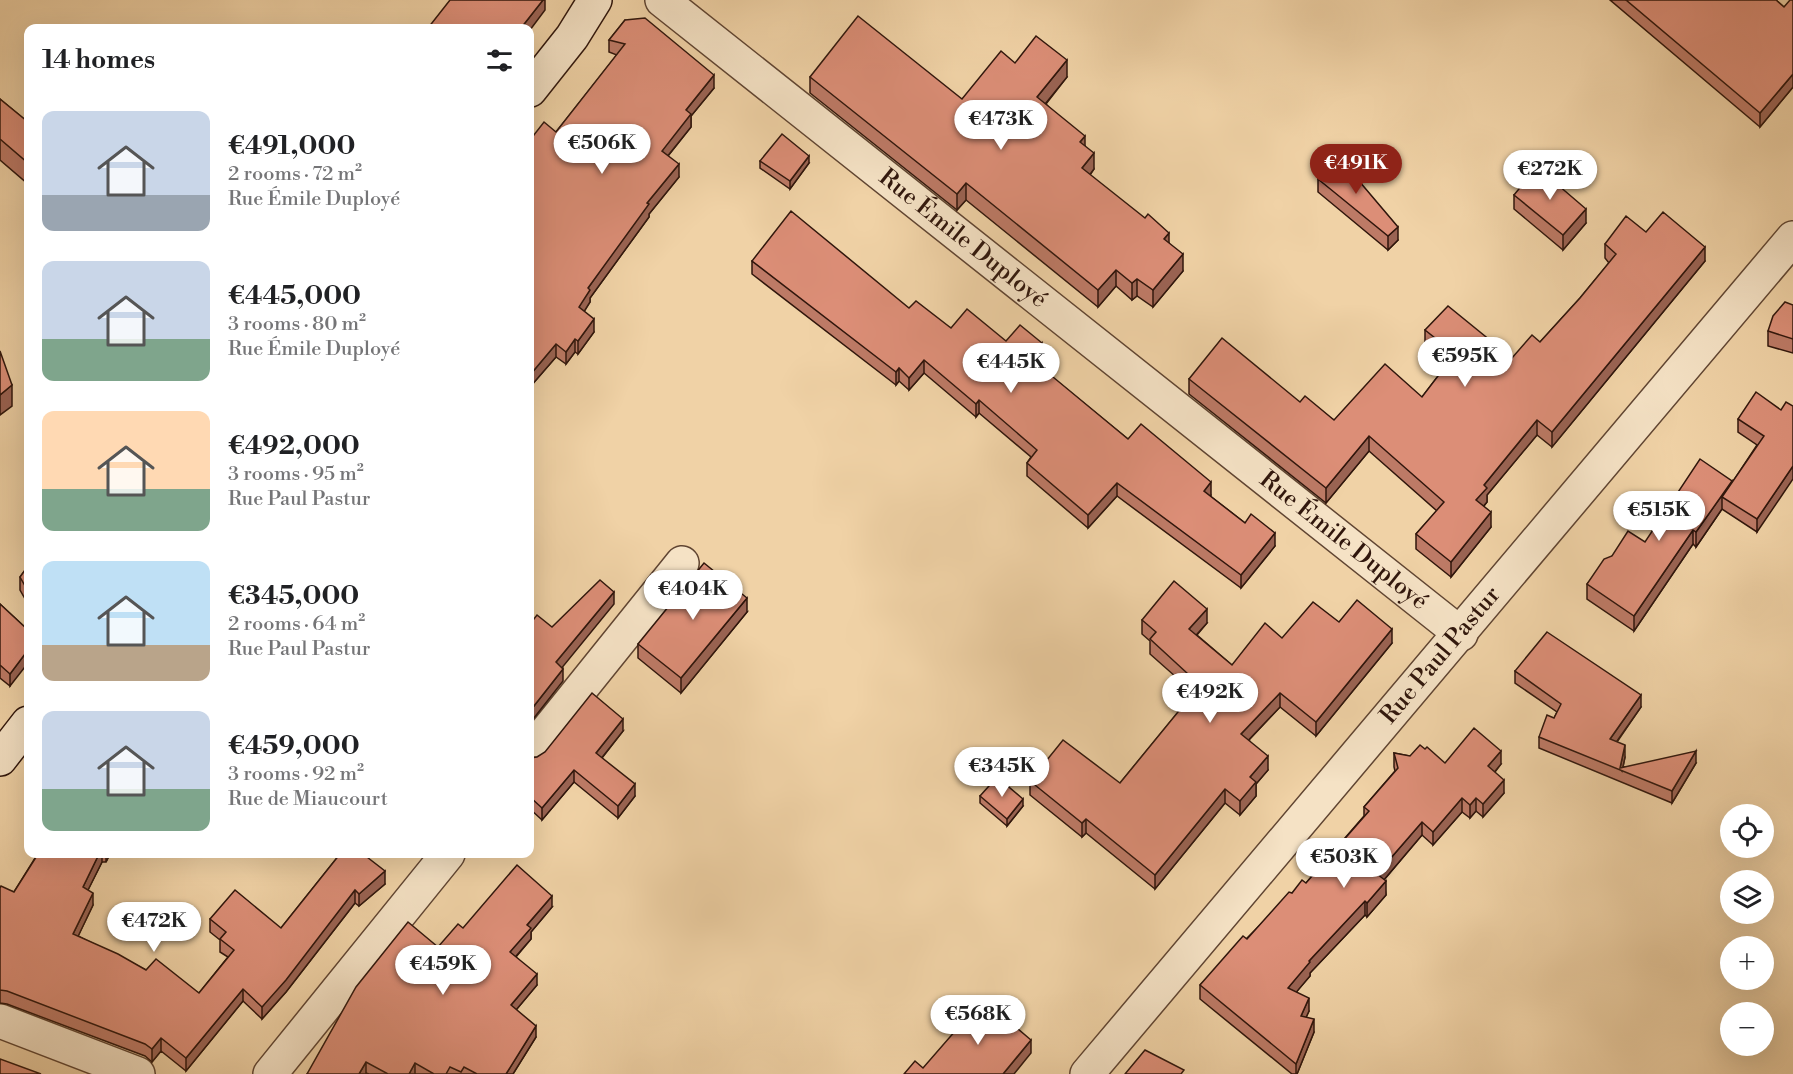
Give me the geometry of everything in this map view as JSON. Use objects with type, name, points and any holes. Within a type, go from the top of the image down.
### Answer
[{"type":"street","points":[[534,85],[572,37],[595,0]]},
{"type":"street","name":"Rue Émile Duployé","points":[[662,0],[1461,634]]},
{"type":"street","name":"Rue Paul Pastur","points":[[1087,1074],[1461,634],[1793,238]]},
{"type":"street","points":[[534,747],[682,563]]},
{"type":"street","points":[[0,759],[24,728]]},
{"type":"street","points":[[270,1074],[445,858]]},
{"type":"street","points":[[0,1021],[138,1074]]},
{"type":"building","points":[[450,0],[543,0],[524,24],[431,24]]},
{"type":"building","points":[[1626,0],[1776,0],[1784,7],[1790,0],[1793,0],[1793,74],[1760,113]]},
{"type":"building","points":[[858,16],[962,99],[1001,51],[1015,63],[1036,36],[1067,60],[1037,97],[1085,136],[1080,142],[1094,153],[1082,168],[1145,218],[1148,214],[1169,233],[1164,239],[1183,254],[1153,290],[1137,279],[1132,283],[1116,270],[1098,290],[966,183],[957,194],[810,77]]},
{"type":"building","points":[[645,18],[714,75],[686,110],[691,114],[662,151],[679,164],[647,203],[649,204],[588,288],[590,290],[579,307],[594,319],[578,341],[575,339],[566,352],[556,344],[534,370],[534,135],[544,122],[556,132],[625,44],[609,40],[625,20]]},
{"type":"building","points":[[0,99],[24,119],[24,160],[0,139]]},
{"type":"building","points":[[782,134],[809,156],[790,181],[760,161]]},
{"type":"building","points":[[1337,155],[1398,227],[1388,236],[1318,179]]},
{"type":"building","points":[[1537,167],[1586,209],[1563,235],[1514,195]]},
{"type":"building","points":[[791,211],[909,308],[916,301],[951,328],[967,309],[1006,341],[1020,325],[1042,343],[1030,358],[1128,439],[1141,424],[1211,482],[1204,491],[1245,523],[1251,514],[1275,533],[1241,575],[1117,483],[1088,515],[1027,463],[1037,450],[979,400],[976,404],[924,360],[909,378],[899,368],[896,372],[752,261]]},
{"type":"building","points":[[1663,212],[1705,247],[1552,432],[1537,420],[1484,485],[1487,488],[1476,500],[1491,512],[1451,562],[1416,534],[1444,502],[1369,436],[1326,488],[1189,379],[1222,338],[1300,402],[1305,396],[1334,420],[1385,364],[1422,397],[1455,354],[1425,330],[1448,306],[1512,358],[1532,335],[1540,342],[1616,254],[1605,244],[1626,216],[1646,232]]},
{"type":"building","points":[[1785,302],[1793,305],[1793,339],[1768,331],[1773,316]]},
{"type":"building","points":[[0,351],[12,385],[0,395]]},
{"type":"building","points":[[1756,392],[1781,410],[1786,402],[1793,406],[1793,466],[1757,519],[1722,497],[1764,436],[1738,419]]},
{"type":"building","points":[[1700,459],[1732,481],[1696,532],[1693,530],[1634,616],[1587,584],[1604,559],[1612,556],[1628,531],[1645,542]]},
{"type":"building","points":[[704,563],[747,598],[681,678],[638,644]]},
{"type":"building","points":[[24,572],[24,584],[20,577]]},
{"type":"building","points":[[600,580],[614,592],[556,662],[563,669],[534,706],[534,619],[537,615],[552,627]]},
{"type":"building","points":[[1174,581],[1207,609],[1189,629],[1232,665],[1265,623],[1282,638],[1313,602],[1339,622],[1357,600],[1392,629],[1316,722],[1280,693],[1241,734],[1268,756],[1250,777],[1256,782],[1240,801],[1225,789],[1155,875],[1086,819],[1082,823],[1030,781],[1063,740],[1120,783],[1200,685],[1150,639],[1156,632],[1142,620]]},
{"type":"building","points":[[0,604],[24,626],[24,655],[10,674],[0,665]]},
{"type":"building","points":[[1547,632],[1641,695],[1610,739],[1625,745],[1620,768],[1696,751],[1672,791],[1539,737],[1547,715],[1554,718],[1561,704],[1515,671]]},
{"type":"building","points":[[592,693],[623,719],[596,753],[635,784],[618,806],[574,770],[542,808],[534,801],[534,757],[545,752]]},
{"type":"building","points":[[1474,728],[1501,751],[1488,766],[1504,780],[1483,804],[1476,798],[1470,805],[1462,798],[1433,832],[1422,822],[1377,874],[1386,881],[1309,961],[1288,988],[1309,998],[1301,1016],[1314,1019],[1296,1064],[1200,985],[1243,936],[1247,939],[1302,880],[1306,883],[1369,811],[1364,807],[1398,768],[1394,753],[1410,756],[1420,745],[1425,749],[1427,747],[1445,763]]},
{"type":"building","points":[[997,777],[1023,799],[1007,819],[980,796]]},
{"type":"building","points":[[35,858],[97,858],[83,887],[93,893],[73,934],[118,954],[146,970],[156,959],[199,993],[234,950],[220,939],[226,932],[210,919],[235,890],[281,928],[337,858],[368,858],[385,871],[359,894],[355,890],[286,980],[262,1007],[243,989],[186,1058],[161,1038],[152,1049],[145,1044],[0,990],[0,888],[1,886],[14,892]]},
{"type":"building","points":[[517,865],[552,896],[527,925],[531,928],[510,952],[537,974],[511,1005],[536,1026],[506,1074],[477,1074],[464,1067],[461,1072],[450,1067],[446,1074],[434,1074],[415,1063],[409,1074],[388,1074],[366,1062],[359,1074],[307,1074],[356,987],[408,922],[438,947],[458,924],[463,928]]},
{"type":"building","points":[[983,999],[1031,1040],[1003,1074],[904,1074],[915,1061],[923,1068]]},
{"type":"building","points":[[1145,1050],[1184,1070],[1181,1074],[1125,1074]]},
{"type":"building","points":[[0,1059],[41,1074],[0,1074]]}]
